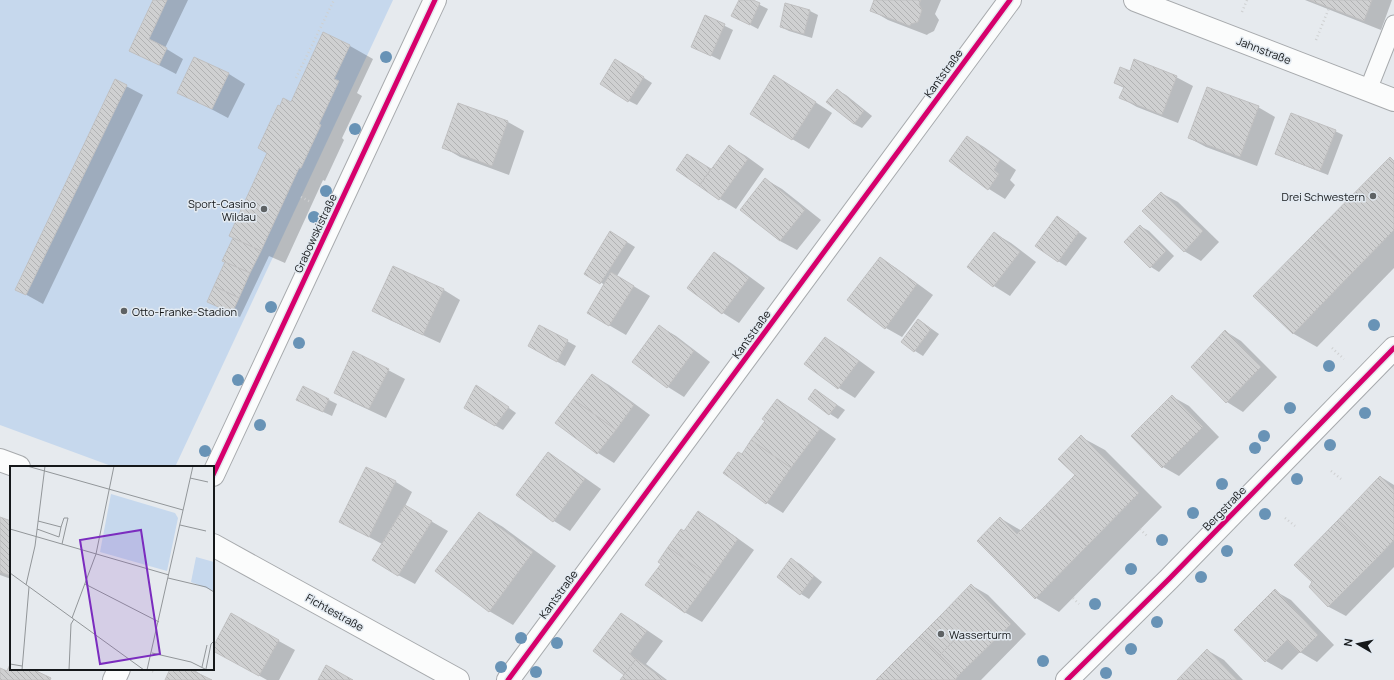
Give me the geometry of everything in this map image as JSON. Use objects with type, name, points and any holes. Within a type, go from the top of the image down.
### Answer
[{"type":"street","name":"Grabowskistraße","points":[[214,473],[435,0]]},
{"type":"street","name":"Kantstraße","points":[[508,680],[1010,0]]},
{"type":"street","name":"Jahnstraße","points":[[1135,0],[1394,100]]},
{"type":"street","name":"Bergstraße","points":[[1067,680],[1169,579],[1394,348]]},
{"type":"street","points":[[0,460],[16,466]]},
{"type":"street","name":"Fichtestraße","points":[[214,545],[458,680]]},
{"type":"street","points":[[114,680],[119,670]]},
{"type":"lane","points":[[1368,90],[1394,24]]},
{"type":"path","points":[[296,78],[334,0]]},
{"type":"path","points":[[1242,14],[1247,0]]},
{"type":"path","points":[[1315,42],[1329,8]]},
{"type":"path","points":[[1332,348],[1346,361]]},
{"type":"path","points":[[1331,471],[1341,479]]},
{"type":"path","points":[[1286,518],[1295,526]]},
{"type":"path","points":[[1140,529],[1147,536]]},
{"type":"path","points":[[1073,598],[1079,604]]},
{"type":"shaded area","name":"Otto-Franke-Stadion","points":[[0,0],[393,0],[175,466],[111,466],[0,425]]},
{"type":"building","points":[[153,0],[167,0],[149,39],[167,48],[159,65],[129,51]]},
{"type":"building","points":[[739,0],[753,0],[760,3],[750,25],[731,16]]},
{"type":"building","points":[[874,0],[921,0],[919,4],[922,10],[918,22],[911,24],[910,26],[870,11]]},
{"type":"building","points":[[1309,0],[1372,0],[1364,21]]},
{"type":"building","points":[[785,3],[810,10],[804,34],[780,27]]},
{"type":"building","points":[[705,15],[725,24],[711,56],[691,47]]},
{"type":"building","points":[[323,32],[350,45],[334,79],[339,81],[319,124],[321,125],[301,168],[299,168],[261,251],[229,236],[267,153],[258,148],[278,105],[280,106],[283,98],[291,102]]},
{"type":"building","points":[[194,57],[229,73],[212,109],[177,93]]},
{"type":"building","points":[[615,59],[644,77],[628,102],[600,84]]},
{"type":"building","points":[[1134,59],[1177,76],[1162,115],[1119,98],[1124,87],[1114,83],[1120,67],[1130,71]]},
{"type":"building","points":[[774,75],[816,102],[792,140],[750,114]]},
{"type":"building","points":[[115,79],[127,85],[26,295],[15,290]]},
{"type":"building","points":[[1207,87],[1259,106],[1240,157],[1188,138]]},
{"type":"building","points":[[837,89],[864,111],[854,124],[826,102]]},
{"type":"building","points":[[458,103],[508,121],[492,166],[442,148]]},
{"type":"building","points":[[1291,113],[1336,130],[1320,171],[1275,154]]},
{"type":"building","points":[[967,136],[1000,160],[994,170],[999,174],[988,190],[949,161]]},
{"type":"building","points":[[729,145],[748,159],[719,200],[699,186]]},
{"type":"building","points":[[687,154],[711,169],[699,186],[676,170]]},
{"type":"building","name":"Drei Schwestern","points":[[1390,157],[1394,161],[1394,230],[1352,273],[1313,235]]},
{"type":"building","points":[[765,178],[805,210],[780,241],[740,210]]},
{"type":"building","points":[[1161,192],[1203,231],[1184,252],[1142,211]]},
{"type":"building","points":[[1057,216],[1079,232],[1058,262],[1035,246]]},
{"type":"building","points":[[1140,225],[1166,251],[1150,268],[1124,242]]},
{"type":"building","points":[[610,231],[627,242],[600,284],[584,274]]},
{"type":"building","points":[[994,232],[1020,252],[993,287],[967,267]]},
{"type":"building","points":[[1313,235],[1352,273],[1293,334],[1253,296]]},
{"type":"building","points":[[233,238],[261,251],[250,273],[222,261]]},
{"type":"building","points":[[714,252],[749,278],[722,314],[687,288]]},
{"type":"building","points":[[880,257],[917,284],[885,329],[847,300]]},
{"type":"building","points":[[225,262],[250,273],[239,298],[214,286]]},
{"type":"building","points":[[393,266],[444,289],[423,335],[372,311]]},
{"type":"building","points":[[611,272],[634,286],[609,326],[587,313]]},
{"type":"building","points":[[214,286],[239,298],[232,313],[207,302]]},
{"type":"building","points":[[918,319],[931,329],[914,352],[901,342]]},
{"type":"building","points":[[539,325],[568,340],[557,362],[528,346]]},
{"type":"building","points":[[659,325],[694,351],[667,388],[632,362]]},
{"type":"building","points":[[1225,330],[1261,367],[1226,403],[1191,367]]},
{"type":"building","points":[[825,337],[859,361],[838,389],[804,364]]},
{"type":"building","points":[[353,351],[389,369],[369,409],[334,393]]},
{"type":"building","points":[[592,374],[634,405],[616,430],[573,399]]},
{"type":"building","points":[[476,385],[509,407],[495,426],[464,408]]},
{"type":"building","points":[[303,386],[329,399],[323,412],[296,400]]},
{"type":"building","points":[[815,389],[837,405],[829,415],[808,399]]},
{"type":"building","points":[[1172,395],[1203,427],[1162,468],[1131,436]]},
{"type":"building","points":[[573,399],[616,430],[597,454],[555,423]]},
{"type":"building","points":[[777,399],[820,429],[791,468],[751,440],[765,421],[762,419]]},
{"type":"building","points":[[1081,435],[1139,493],[1087,546],[1046,505],[1075,475],[1058,459]]},
{"type":"building","points":[[751,440],[791,468],[766,504],[723,473],[738,452],[742,454]]},
{"type":"building","points":[[548,452],[585,479],[553,522],[516,495]]},
{"type":"building","points":[[366,467],[396,481],[369,537],[339,522]]},
{"type":"building","points":[[1380,476],[1394,490],[1394,540],[1377,558],[1338,520]]},
{"type":"building","points":[[405,505],[432,521],[398,576],[372,560]]},
{"type":"building","points":[[1046,505],[1087,546],[1035,599],[977,541],[1000,517],[1017,534]]},
{"type":"building","points":[[698,511],[738,539],[711,578],[668,547],[681,529],[684,531]]},
{"type":"building","points":[[479,512],[533,552],[489,612],[435,571]]},
{"type":"building","points":[[0,517],[10,521],[10,576],[0,572]]},
{"type":"building","points":[[1338,520],[1377,558],[1328,607],[1309,587],[1312,582],[1294,565]]},
{"type":"building","points":[[668,547],[711,578],[685,613],[645,585],[661,564],[658,562]]},
{"type":"building","points":[[791,558],[814,576],[800,595],[777,577]]},
{"type":"building","points":[[971,584],[1011,624],[959,675],[940,655],[962,632],[943,613]]},
{"type":"building","points":[[1275,589],[1318,635],[1300,653],[1287,640],[1265,662],[1234,630]]},
{"type":"building","points":[[231,613],[279,640],[259,676],[214,652],[214,645]]},
{"type":"building","points":[[621,613],[647,631],[630,654],[636,659],[624,675],[593,651]]},
{"type":"building","name":"Wasserturm","points":[[943,613],[962,632],[940,655],[920,636]]},
{"type":"building","points":[[920,636],[959,675],[955,680],[876,680]]},
{"type":"building","points":[[1207,649],[1237,680],[1177,680]]},
{"type":"building","points":[[636,659],[665,680],[620,680]]},
{"type":"building","points":[[10,664],[10,670],[34,670],[51,678],[50,680],[0,680],[0,668],[7,671]]},
{"type":"building","points":[[326,665],[353,680],[318,680]]},
{"type":"building","points":[[170,670],[191,670],[212,680],[165,680]]},
{"type":"cycle path","points":[[214,473],[435,0]]},
{"type":"cycle path","points":[[508,680],[1010,0]]},
{"type":"cycle path","points":[[1067,680],[1169,579],[1394,348]]},
{"type":"place","name":"Drei Schwestern","points":[[1373,196]]},
{"type":"place","name":"Sport-Casino Wildau","points":[[264,209]]},
{"type":"place","name":"Otto-Franke-Stadion","points":[[124,311]]},
{"type":"place","name":"Wasserturm","points":[[941,634]]}]
